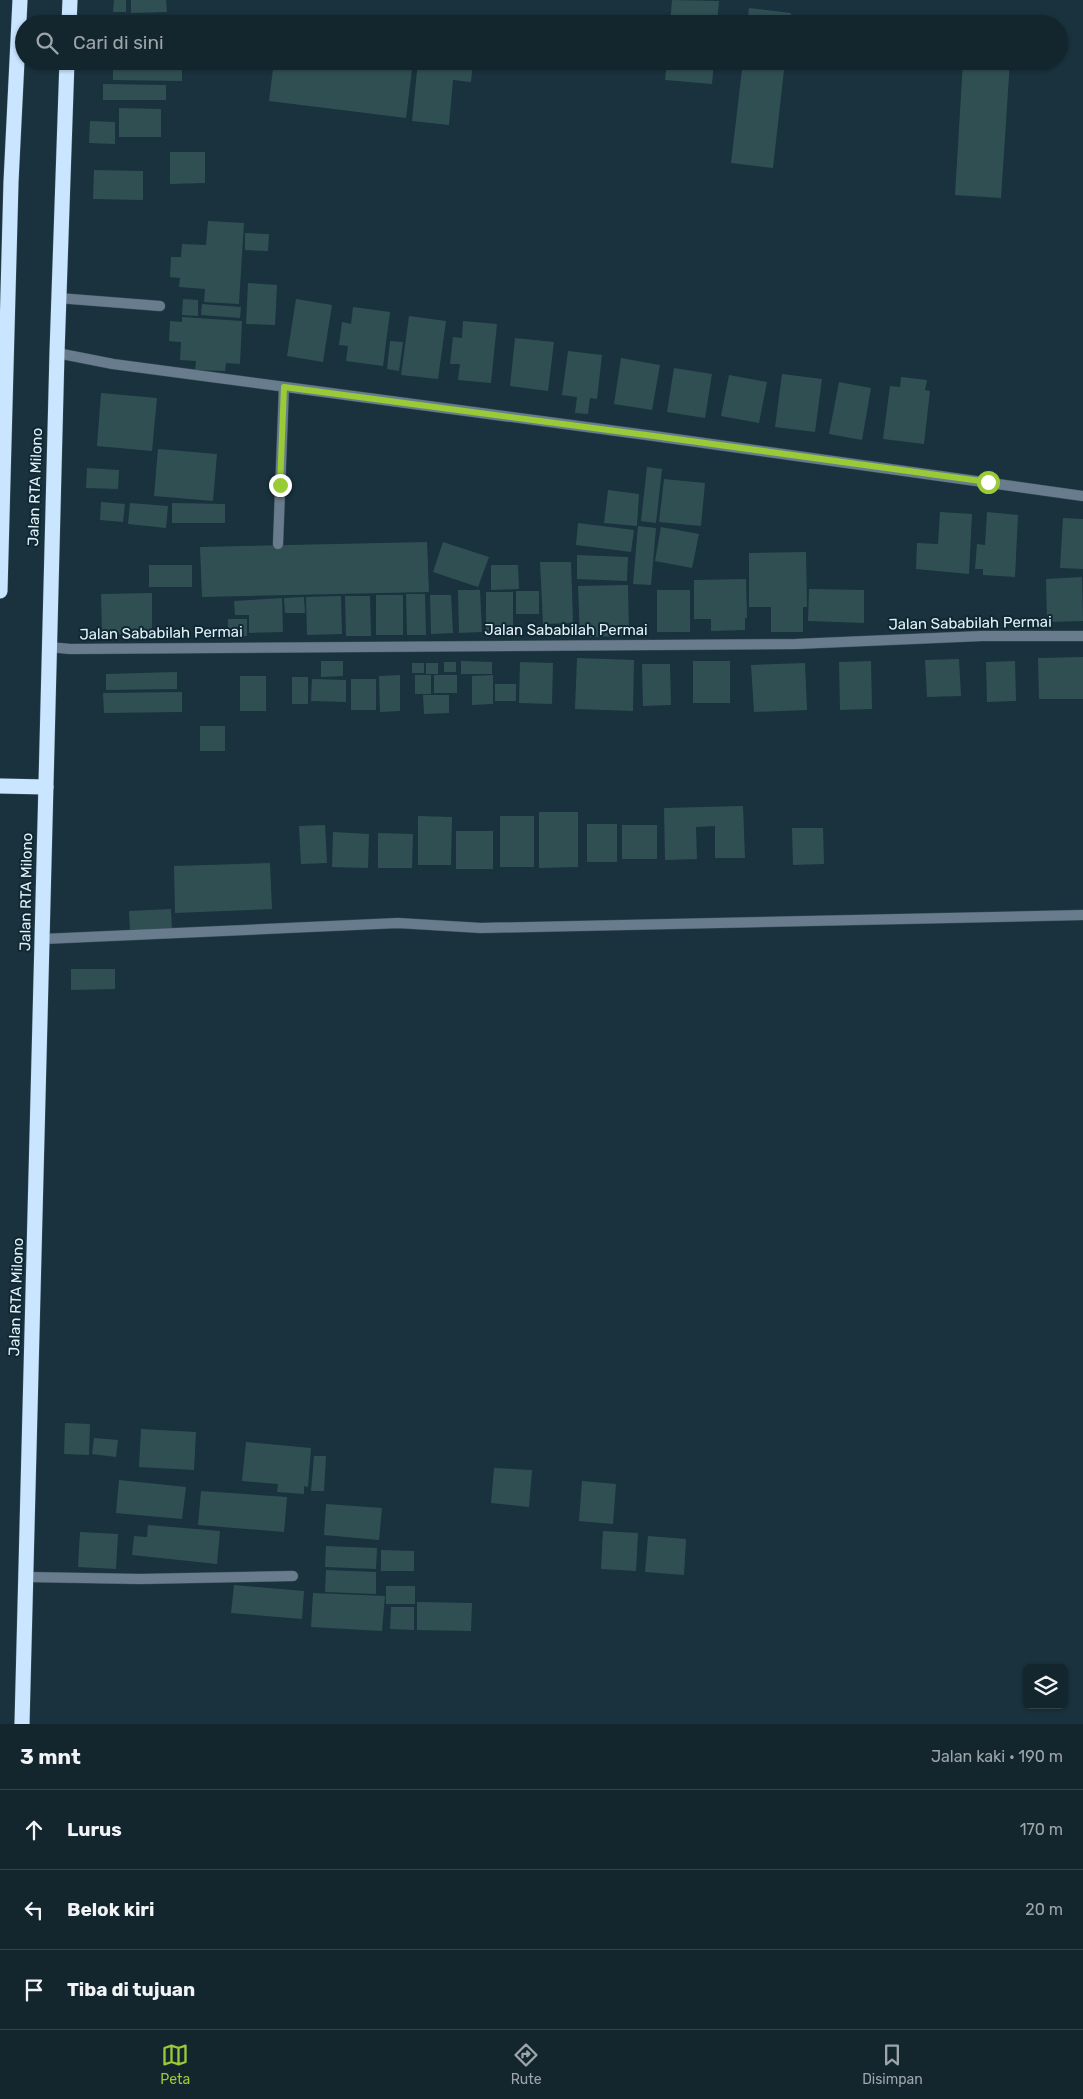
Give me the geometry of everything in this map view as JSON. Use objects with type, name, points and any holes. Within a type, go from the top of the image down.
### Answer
[{"type":"highway","points":[[19,15],[20,0]]},
{"type":"highway","points":[[69,15],[70,0]]},
{"type":"highway","points":[[0,591],[5,181],[15,60]]},
{"type":"highway","name":"Jalan RTA Milono","points":[[22,1724],[58,298],[67,70]]},
{"type":"highway","points":[[0,786],[46,787]]},
{"type":"street","points":[[58,298],[160,306]]},
{"type":"street","points":[[57,353],[113,364],[855,463],[1083,496]]},
{"type":"street","points":[[278,544],[284,387]]},
{"type":"street","name":"Jalan Sababilah Permai","points":[[49,646],[70,649],[786,644],[982,636],[1083,636]]},
{"type":"street","points":[[43,939],[398,923],[481,928],[1083,915]]},
{"type":"street","points":[[27,1577],[140,1579],[293,1576]]},
{"type":"building","points":[[114,0],[126,0],[126,12],[113,12]]},
{"type":"building","points":[[131,0],[166,0],[167,12],[131,13]]},
{"type":"building","points":[[672,0],[719,1],[718,15],[671,15]]},
{"type":"building","points":[[749,8],[791,13],[791,15],[748,15]]},
{"type":"building","points":[[113,70],[182,70],[182,81],[113,80]]},
{"type":"building","points":[[273,70],[412,70],[406,118],[269,101]]},
{"type":"building","points":[[417,70],[472,70],[471,82],[453,80],[449,125],[412,121]]},
{"type":"building","points":[[666,70],[713,70],[712,84],[665,80]]},
{"type":"building","points":[[742,70],[784,70],[773,168],[731,163]]},
{"type":"building","points":[[962,70],[1009,70],[1001,198],[955,195]]},
{"type":"building","points":[[103,84],[166,85],[166,100],[103,100]]},
{"type":"building","points":[[119,108],[161,109],[161,137],[119,137]]},
{"type":"building","points":[[90,121],[115,122],[115,144],[89,143]]},
{"type":"building","points":[[170,152],[205,152],[205,183],[170,184]]},
{"type":"building","points":[[94,170],[143,171],[143,200],[93,199]]},
{"type":"building","points":[[208,221],[244,223],[239,304],[204,302],[205,289],[179,287],[180,278],[170,277],[171,257],[181,257],[182,244],[206,245]]},
{"type":"building","points":[[245,233],[269,234],[268,251],[245,250]]},
{"type":"building","points":[[248,283],[277,285],[275,325],[246,324]]},
{"type":"building","points":[[183,299],[198,300],[198,316],[182,315]]},
{"type":"building","points":[[296,299],[332,305],[323,362],[287,356]]},
{"type":"building","points":[[202,304],[241,307],[240,318],[201,315]]},
{"type":"building","points":[[353,307],[390,312],[383,366],[346,361],[348,346],[339,345],[342,322],[351,324]]},
{"type":"building","points":[[409,316],[446,321],[438,379],[401,375]]},
{"type":"building","points":[[182,317],[242,321],[240,364],[226,363],[225,371],[195,370],[196,361],[180,360],[181,342],[169,341],[170,321],[182,322]]},
{"type":"building","points":[[463,321],[497,324],[491,383],[458,380],[460,364],[450,364],[453,337],[462,338]]},
{"type":"building","points":[[515,338],[554,342],[548,391],[510,386]]},
{"type":"building","points":[[390,341],[403,342],[399,371],[387,369]]},
{"type":"building","points":[[568,351],[602,355],[597,399],[590,398],[588,414],[575,413],[577,397],[562,395]]},
{"type":"building","points":[[621,358],[660,365],[652,410],[614,404]]},
{"type":"building","points":[[674,368],[712,374],[705,418],[667,412]]},
{"type":"building","points":[[782,374],[822,379],[815,432],[775,427]]},
{"type":"building","points":[[729,375],[767,382],[759,423],[721,416]]},
{"type":"building","points":[[901,377],[927,380],[925,390],[930,391],[924,444],[883,439],[890,386],[900,387]]},
{"type":"building","points":[[839,382],[871,388],[862,440],[829,434]]},
{"type":"building","points":[[101,393],[157,398],[152,451],[97,446]]},
{"type":"building","points":[[158,449],[217,454],[213,501],[154,496]]},
{"type":"building","points":[[647,467],[662,469],[656,523],[641,521]]},
{"type":"building","points":[[87,468],[119,470],[118,489],[86,488]]},
{"type":"building","points":[[664,479],[705,483],[701,526],[659,522]]},
{"type":"building","points":[[608,490],[639,494],[637,526],[604,523]]},
{"type":"building","points":[[101,502],[125,504],[123,522],[100,520]]},
{"type":"building","points":[[130,503],[168,506],[166,528],[128,524]]},
{"type":"building","points":[[172,503],[225,504],[225,523],[172,523]]},
{"type":"building","points":[[940,512],[972,514],[969,574],[916,569],[917,543],[938,544]]},
{"type":"building","points":[[987,512],[1018,515],[1015,577],[983,575],[983,569],[975,569],[977,544],[985,545]]},
{"type":"building","points":[[1063,518],[1083,519],[1083,569],[1060,568]]},
{"type":"building","points":[[578,523],[634,530],[631,552],[576,545]]},
{"type":"building","points":[[638,526],[656,528],[651,585],[633,584]]},
{"type":"building","points":[[661,527],[699,534],[692,568],[655,561]]},
{"type":"building","points":[[427,542],[429,592],[202,597],[200,547]]},
{"type":"building","points":[[443,542],[489,557],[478,587],[433,572]]},
{"type":"building","points":[[806,552],[807,607],[803,607],[803,632],[771,632],[771,607],[749,607],[749,553]]},
{"type":"building","points":[[577,555],[628,557],[627,581],[577,579]]},
{"type":"building","points":[[540,562],[571,562],[573,623],[543,624]]},
{"type":"building","points":[[149,565],[192,565],[192,587],[149,587]]},
{"type":"building","points":[[491,565],[518,565],[519,589],[491,590]]},
{"type":"building","points":[[1082,577],[1083,621],[1047,622],[1046,579]]},
{"type":"building","points":[[746,579],[747,618],[745,618],[745,630],[711,631],[711,619],[694,619],[694,580]]},
{"type":"building","points":[[628,585],[629,636],[580,637],[578,586]]},
{"type":"building","points":[[809,589],[864,590],[864,623],[808,621]]},
{"type":"building","points":[[458,590],[480,590],[482,632],[459,633]]},
{"type":"building","points":[[657,590],[690,590],[690,632],[657,632]]},
{"type":"building","points":[[516,591],[539,591],[539,614],[516,614]]},
{"type":"building","points":[[486,592],[513,592],[513,633],[486,633]]},
{"type":"building","points":[[152,593],[152,634],[102,635],[101,594]]},
{"type":"building","points":[[406,594],[425,594],[426,635],[407,635]]},
{"type":"building","points":[[376,595],[403,595],[403,635],[376,635]]},
{"type":"building","points":[[430,595],[451,595],[453,633],[431,634]]},
{"type":"building","points":[[341,596],[342,634],[307,635],[306,597]]},
{"type":"building","points":[[345,596],[370,596],[371,636],[346,636]]},
{"type":"building","points":[[304,597],[305,613],[285,613],[284,598]]},
{"type":"building","points":[[282,598],[283,632],[249,633],[249,615],[235,615],[234,601]]},
{"type":"building","points":[[228,619],[247,619],[247,636],[228,637]]},
{"type":"building","points":[[1083,657],[1083,699],[1039,699],[1038,658]]},
{"type":"building","points":[[577,658],[634,660],[633,711],[575,709]]},
{"type":"building","points":[[959,659],[961,696],[927,697],[925,660]]},
{"type":"building","points":[[321,661],[343,661],[343,676],[321,677]]},
{"type":"building","points":[[461,661],[492,662],[492,674],[461,674]]},
{"type":"building","points":[[693,661],[730,661],[730,703],[693,703]]},
{"type":"building","points":[[871,661],[872,709],[840,710],[839,662]]},
{"type":"building","points":[[1015,661],[1016,701],[987,702],[986,662]]},
{"type":"building","points":[[444,662],[456,662],[456,672],[444,672]]},
{"type":"building","points":[[520,662],[553,663],[552,704],[519,703]]},
{"type":"building","points":[[412,663],[424,663],[424,673],[412,673]]},
{"type":"building","points":[[426,663],[438,663],[438,674],[426,674]]},
{"type":"building","points":[[805,663],[807,710],[754,712],[751,665]]},
{"type":"building","points":[[642,664],[670,664],[671,705],[643,706]]},
{"type":"building","points":[[177,672],[177,689],[106,690],[106,674]]},
{"type":"building","points":[[400,675],[400,711],[380,712],[379,676]]},
{"type":"building","points":[[415,675],[431,675],[431,694],[415,694]]},
{"type":"building","points":[[434,675],[457,675],[457,693],[434,693]]},
{"type":"building","points":[[493,675],[493,704],[472,705],[472,676]]},
{"type":"building","points":[[240,676],[266,676],[266,711],[240,711]]},
{"type":"building","points":[[292,677],[308,677],[308,704],[292,704]]},
{"type":"building","points":[[312,679],[346,680],[346,702],[311,701]]},
{"type":"building","points":[[351,679],[376,679],[376,710],[351,710]]},
{"type":"building","points":[[495,684],[516,684],[516,701],[495,701]]},
{"type":"building","points":[[182,692],[182,712],[104,713],[103,693]]},
{"type":"building","points":[[423,695],[449,695],[449,713],[424,714]]},
{"type":"building","points":[[200,726],[225,726],[225,751],[200,751]]},
{"type":"building","points":[[743,806],[745,858],[715,858],[715,826],[696,827],[697,859],[665,860],[664,808]]},
{"type":"building","points":[[539,812],[578,812],[578,867],[539,868]]},
{"type":"building","points":[[418,816],[452,817],[451,865],[418,865]]},
{"type":"building","points":[[500,816],[534,816],[534,867],[500,867]]},
{"type":"building","points":[[587,824],[617,824],[617,862],[587,862]]},
{"type":"building","points":[[325,825],[327,863],[301,864],[299,826]]},
{"type":"building","points":[[622,825],[657,825],[657,859],[622,859]]},
{"type":"building","points":[[792,828],[823,828],[824,864],[793,865]]},
{"type":"building","points":[[456,831],[493,831],[493,869],[456,869]]},
{"type":"building","points":[[333,832],[369,834],[368,868],[332,867]]},
{"type":"building","points":[[378,833],[413,834],[412,868],[378,868]]},
{"type":"building","points":[[270,863],[272,909],[175,913],[174,866]]},
{"type":"building","points":[[171,909],[172,930],[130,932],[129,911]]},
{"type":"building","points":[[71,969],[115,969],[115,989],[71,990]]},
{"type":"building","points":[[65,1423],[90,1424],[89,1455],[64,1454]]},
{"type":"building","points":[[141,1429],[196,1432],[194,1470],[139,1467]]},
{"type":"building","points":[[94,1438],[118,1440],[116,1457],[92,1454]]},
{"type":"building","points":[[246,1442],[311,1448],[308,1487],[304,1486],[304,1494],[277,1492],[278,1484],[242,1481]]},
{"type":"building","points":[[314,1456],[326,1456],[324,1491],[311,1491]]},
{"type":"building","points":[[494,1468],[532,1470],[529,1507],[491,1503]]},
{"type":"building","points":[[119,1480],[186,1487],[182,1519],[116,1513]]},
{"type":"building","points":[[582,1481],[616,1484],[613,1524],[579,1521]]},
{"type":"building","points":[[201,1491],[287,1497],[284,1532],[198,1525]]},
{"type":"building","points":[[326,1504],[382,1508],[379,1540],[324,1535]]},
{"type":"building","points":[[148,1525],[220,1531],[217,1564],[132,1555],[134,1536],[147,1537]]},
{"type":"building","points":[[603,1531],[638,1533],[636,1571],[601,1569]]},
{"type":"building","points":[[80,1532],[118,1534],[116,1569],[78,1567]]},
{"type":"building","points":[[648,1536],[686,1539],[684,1575],[645,1572]]},
{"type":"building","points":[[326,1546],[377,1548],[376,1569],[325,1567]]},
{"type":"building","points":[[381,1550],[414,1551],[414,1571],[381,1571]]},
{"type":"building","points":[[326,1570],[376,1572],[376,1594],[325,1592]]},
{"type":"building","points":[[234,1585],[304,1591],[302,1619],[231,1613]]},
{"type":"building","points":[[386,1586],[415,1586],[415,1604],[386,1604]]},
{"type":"building","points":[[313,1593],[385,1596],[382,1631],[311,1627]]},
{"type":"building","points":[[417,1602],[472,1603],[471,1631],[417,1630]]},
{"type":"building","points":[[391,1607],[414,1607],[414,1630],[390,1629]]},
{"type":"route","points":[[280,485],[284,387],[988,482]]}]
